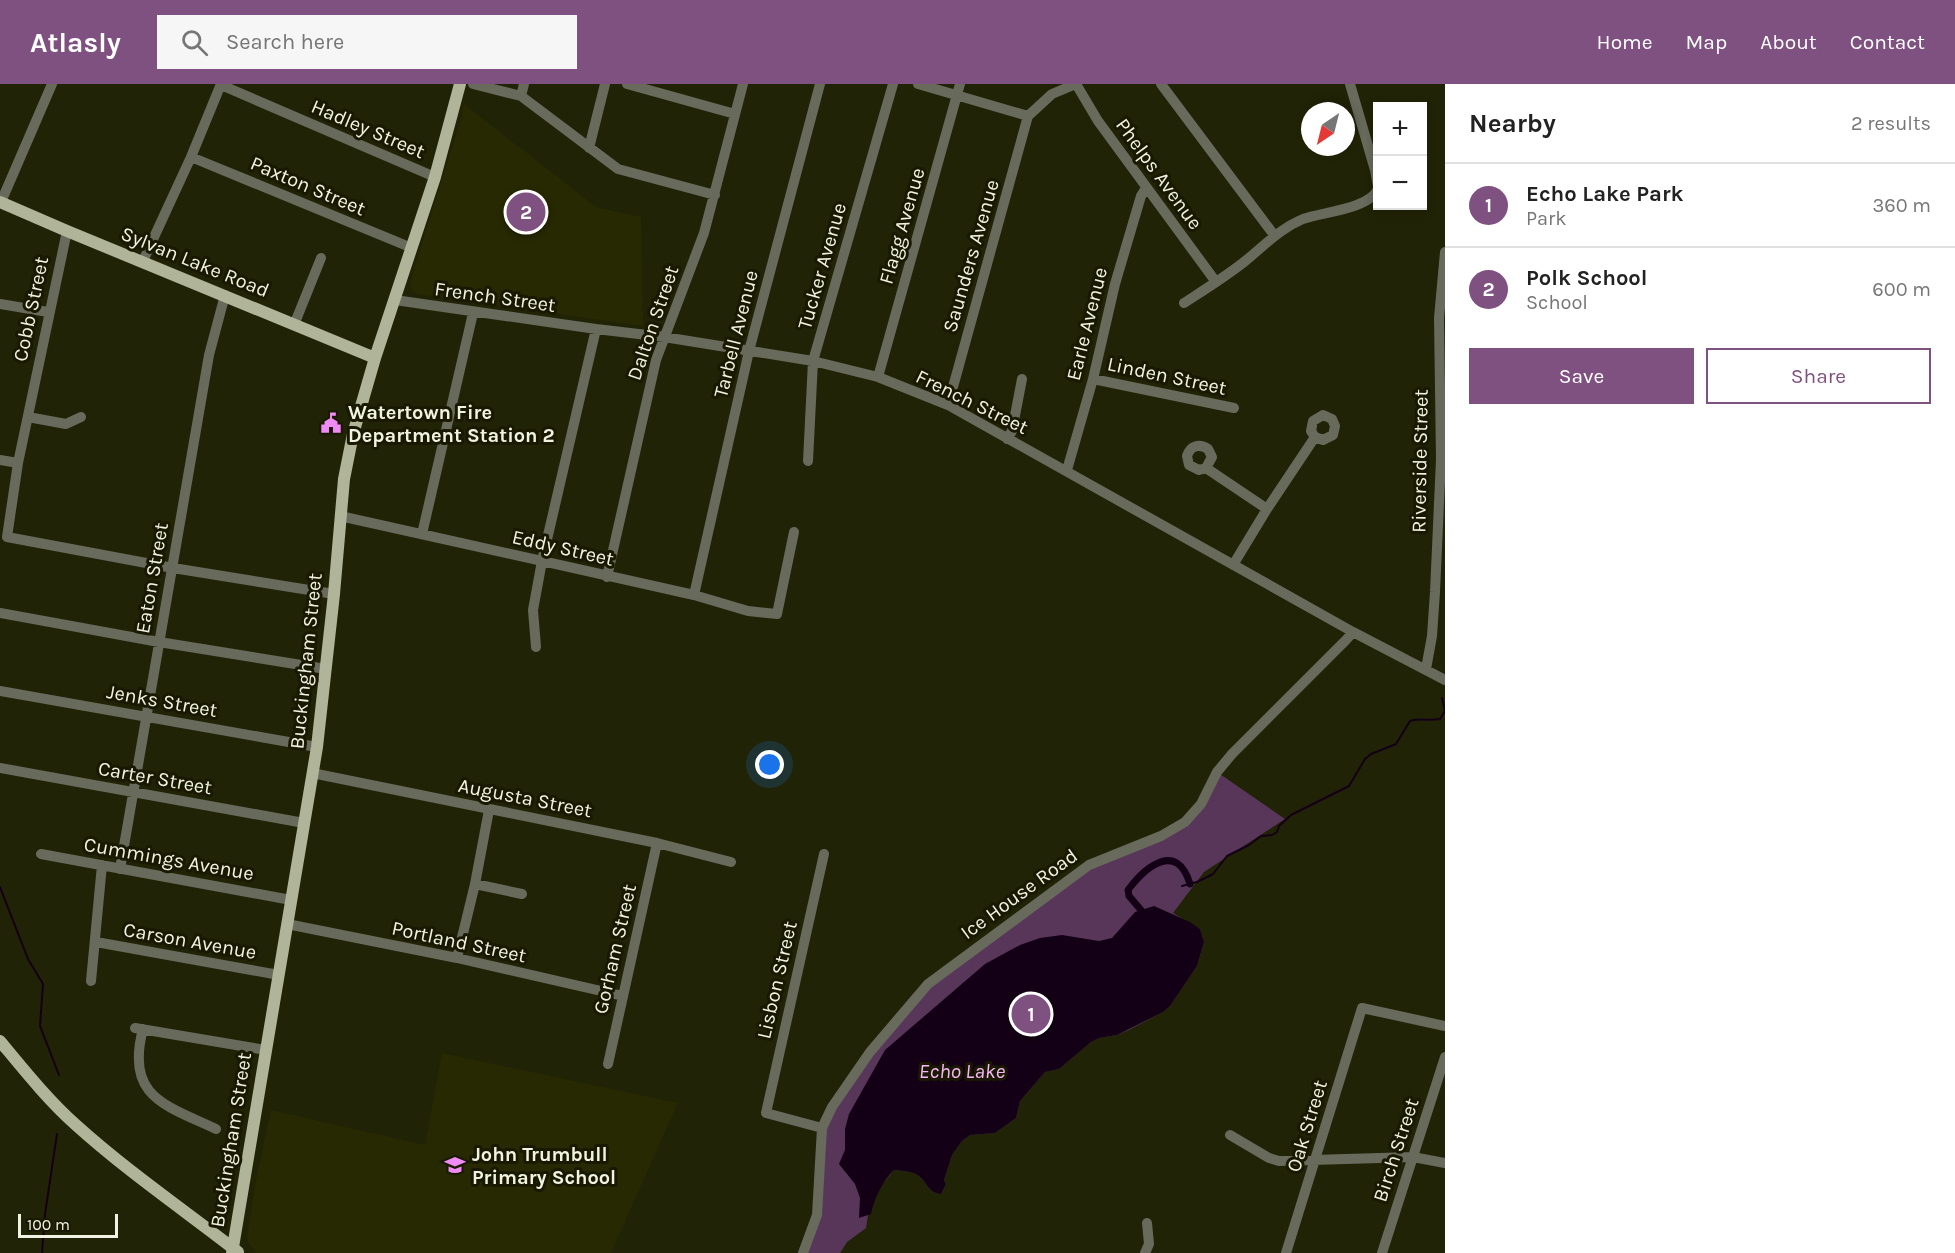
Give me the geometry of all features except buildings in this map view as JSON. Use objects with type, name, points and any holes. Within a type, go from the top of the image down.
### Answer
[{"type":"main road","name":"Buckingham Street","points":[[235,1251],[317,747],[344,479],[353,434],[375,357],[435,177],[460,84]]},
{"type":"main road","name":"Sylvan Lake Road","points":[[0,202],[375,357]]},
{"type":"main road","points":[[0,1041],[33,1081],[75,1124],[121,1163],[235,1251]]},
{"type":"street","points":[[0,202],[52,84]]},
{"type":"street","points":[[144,261],[221,84]]},
{"type":"street","name":"Hadley Street","points":[[221,84],[435,177]]},
{"type":"street","points":[[472,84],[521,96],[618,169],[715,195]]},
{"type":"street","points":[[521,96],[524,84]]},
{"type":"street","points":[[590,148],[605,84]]},
{"type":"street","points":[[627,84],[735,114]]},
{"type":"street","name":"Dalton Street","points":[[607,577],[656,360],[705,233],[743,84]]},
{"type":"street","name":"Tarbell Avenue","points":[[694,595],[748,351],[820,84]]},
{"type":"street","name":"Tucker Avenue","points":[[808,461],[813,362],[893,84]]},
{"type":"street","points":[[918,84],[1028,117],[1052,94],[1076,84]]},
{"type":"street","name":"Flagg Avenue","points":[[878,377],[960,84]]},
{"type":"street","name":"Phelps Avenue","points":[[1076,84],[1098,121],[1216,282]]},
{"type":"street","points":[[1161,84],[1274,235]]},
{"type":"street","points":[[1350,84],[1373,163]]},
{"type":"street","name":"Saunders Avenue","points":[[948,405],[1028,117]]},
{"type":"street","name":"Paxton Street","points":[[191,157],[412,248]]},
{"type":"street","name":"Earle Avenue","points":[[1067,470],[1093,379],[1115,284],[1141,196],[1146,188]]},
{"type":"street","points":[[1184,303],[1245,261],[1274,235],[1303,219],[1359,204],[1373,194]]},
{"type":"street","name":"Cobb Street","points":[[67,231],[48,312],[6,537],[173,568]]},
{"type":"street","name":"Riverside Street","points":[[1426,669],[1432,625],[1441,459],[1445,252]]},
{"type":"street","points":[[294,325],[321,258]]},
{"type":"street","name":"Eaton Street","points":[[120,868],[209,355],[225,296]]},
{"type":"street","name":"French Street","points":[[395,300],[473,313],[664,337],[813,362],[878,377],[948,405],[1353,632],[1445,680]]},
{"type":"street","points":[[0,304],[48,312]]},
{"type":"street","points":[[422,534],[473,313]]},
{"type":"street","points":[[536,646],[533,610],[542,561],[597,329]]},
{"type":"street","points":[[1007,439],[1012,431],[1022,379]]},
{"type":"street","name":"Linden Street","points":[[1093,379],[1234,408]]},
{"type":"street","points":[[28,417],[66,424],[81,417]]},
{"type":"street","points":[[1233,565],[1267,508],[1316,437]]},
{"type":"street","points":[[0,459],[18,463]]},
{"type":"street","points":[[1206,468],[1267,508]]},
{"type":"street","name":"Eddy Street","points":[[340,516],[694,595],[748,611],[777,614],[794,532]]},
{"type":"street","points":[[173,568],[334,594]]},
{"type":"street","points":[[0,613],[326,669]]},
{"type":"street","name":"Ice House Road","points":[[803,1253],[817,1215],[822,1128],[832,1107],[870,1052],[928,984],[1089,865],[1161,836],[1185,822],[1201,804],[1217,772],[1232,754],[1353,632]]},
{"type":"street","name":"Jenks Street","points":[[0,691],[317,747]]},
{"type":"street","name":"Carter Street","points":[[0,768],[304,823]]},
{"type":"street","name":"Augusta Street","points":[[312,773],[657,843],[731,862]]},
{"type":"street","points":[[457,958],[475,884],[489,810]]},
{"type":"street","name":"Gorham Street","points":[[608,1064],[657,843]]},
{"type":"street","name":"Cummings Avenue","points":[[41,854],[291,900]]},
{"type":"street","name":"Lisbon Street","points":[[822,1128],[766,1113],[824,854]]},
{"type":"street","points":[[91,981],[102,865]]},
{"type":"street","points":[[475,884],[522,894]]},
{"type":"street","name":"Portland Street","points":[[287,924],[457,958],[623,996]]},
{"type":"street","name":"Carson Avenue","points":[[96,942],[279,975]]},
{"type":"street","name":"Oak Street","points":[[1286,1253],[1362,1008],[1445,1026]]},
{"type":"street","points":[[216,1129],[165,1105],[150,1093],[138,1070],[139,1029],[266,1050]]},
{"type":"street","name":"Birch Street","points":[[1382,1253],[1445,1057]]},
{"type":"street","points":[[1230,1135],[1269,1158],[1279,1161],[1413,1157],[1445,1163]]},
{"type":"street","points":[[1145,1253],[1149,1244],[1147,1223]]},
{"type":"shaded area","points":[[464,104],[596,207],[641,217],[643,326],[418,294],[413,291],[410,285],[413,272]]},
{"type":"shaded area","name":"Echo Lake","points":[[1217,772],[1285,819],[1204,872],[1173,913],[1200,929],[1204,942],[1197,966],[1170,1006],[1129,1030],[1091,1042],[1059,1069],[1045,1072],[1020,1101],[1016,1118],[995,1133],[970,1135],[962,1141],[952,1155],[944,1180],[946,1184],[941,1194],[931,1190],[916,1174],[894,1170],[866,1204],[868,1215],[866,1228],[847,1242],[840,1253],[803,1253],[817,1215],[822,1128],[832,1107],[928,984],[1089,865],[1185,822]]},
{"type":"shaded area","name":"John Trumbull Primary School","points":[[442,1053],[678,1103],[611,1253],[257,1253],[247,1238],[255,1185],[271,1110],[425,1145]]},
{"type":"water","name":"Echo Lake","points":[[1154,906],[1200,929],[1204,942],[1197,966],[1170,1006],[1163,1012],[1117,1035],[1091,1042],[1059,1069],[1045,1072],[1020,1101],[1016,1118],[995,1133],[970,1135],[962,1141],[952,1155],[944,1180],[946,1184],[941,1194],[931,1190],[916,1174],[894,1170],[880,1190],[871,1214],[859,1218],[860,1198],[855,1184],[839,1164],[845,1150],[845,1129],[849,1114],[885,1050],[985,964],[1020,945],[1040,938],[1062,935],[1099,941],[1112,938],[1135,912]]},
{"type":"waterway","points":[[1182,886],[1213,874],[1227,856],[1261,836],[1272,835],[1291,815],[1349,786],[1365,759],[1371,754],[1396,744],[1410,721],[1440,719],[1445,711],[1442,698]]},
{"type":"waterway","points":[[1141,910],[1129,896],[1128,890],[1152,866],[1169,861],[1177,863],[1190,884]]},
{"type":"waterway","points":[[0,887],[28,959],[43,984],[40,1026],[59,1075]]},
{"type":"waterway","points":[[42,1253],[45,1214],[57,1134]]},
{"type":"place","name":"Polk School","points":[[526,212]]},
{"type":"place","name":"Watertown Fire Department Station 2","points":[[331,423]]},
{"type":"place","name":"Echo Lake Park","points":[[1031,1014]]},
{"type":"place","name":"John Trumbull Primary School","points":[[455,1165]]}]
